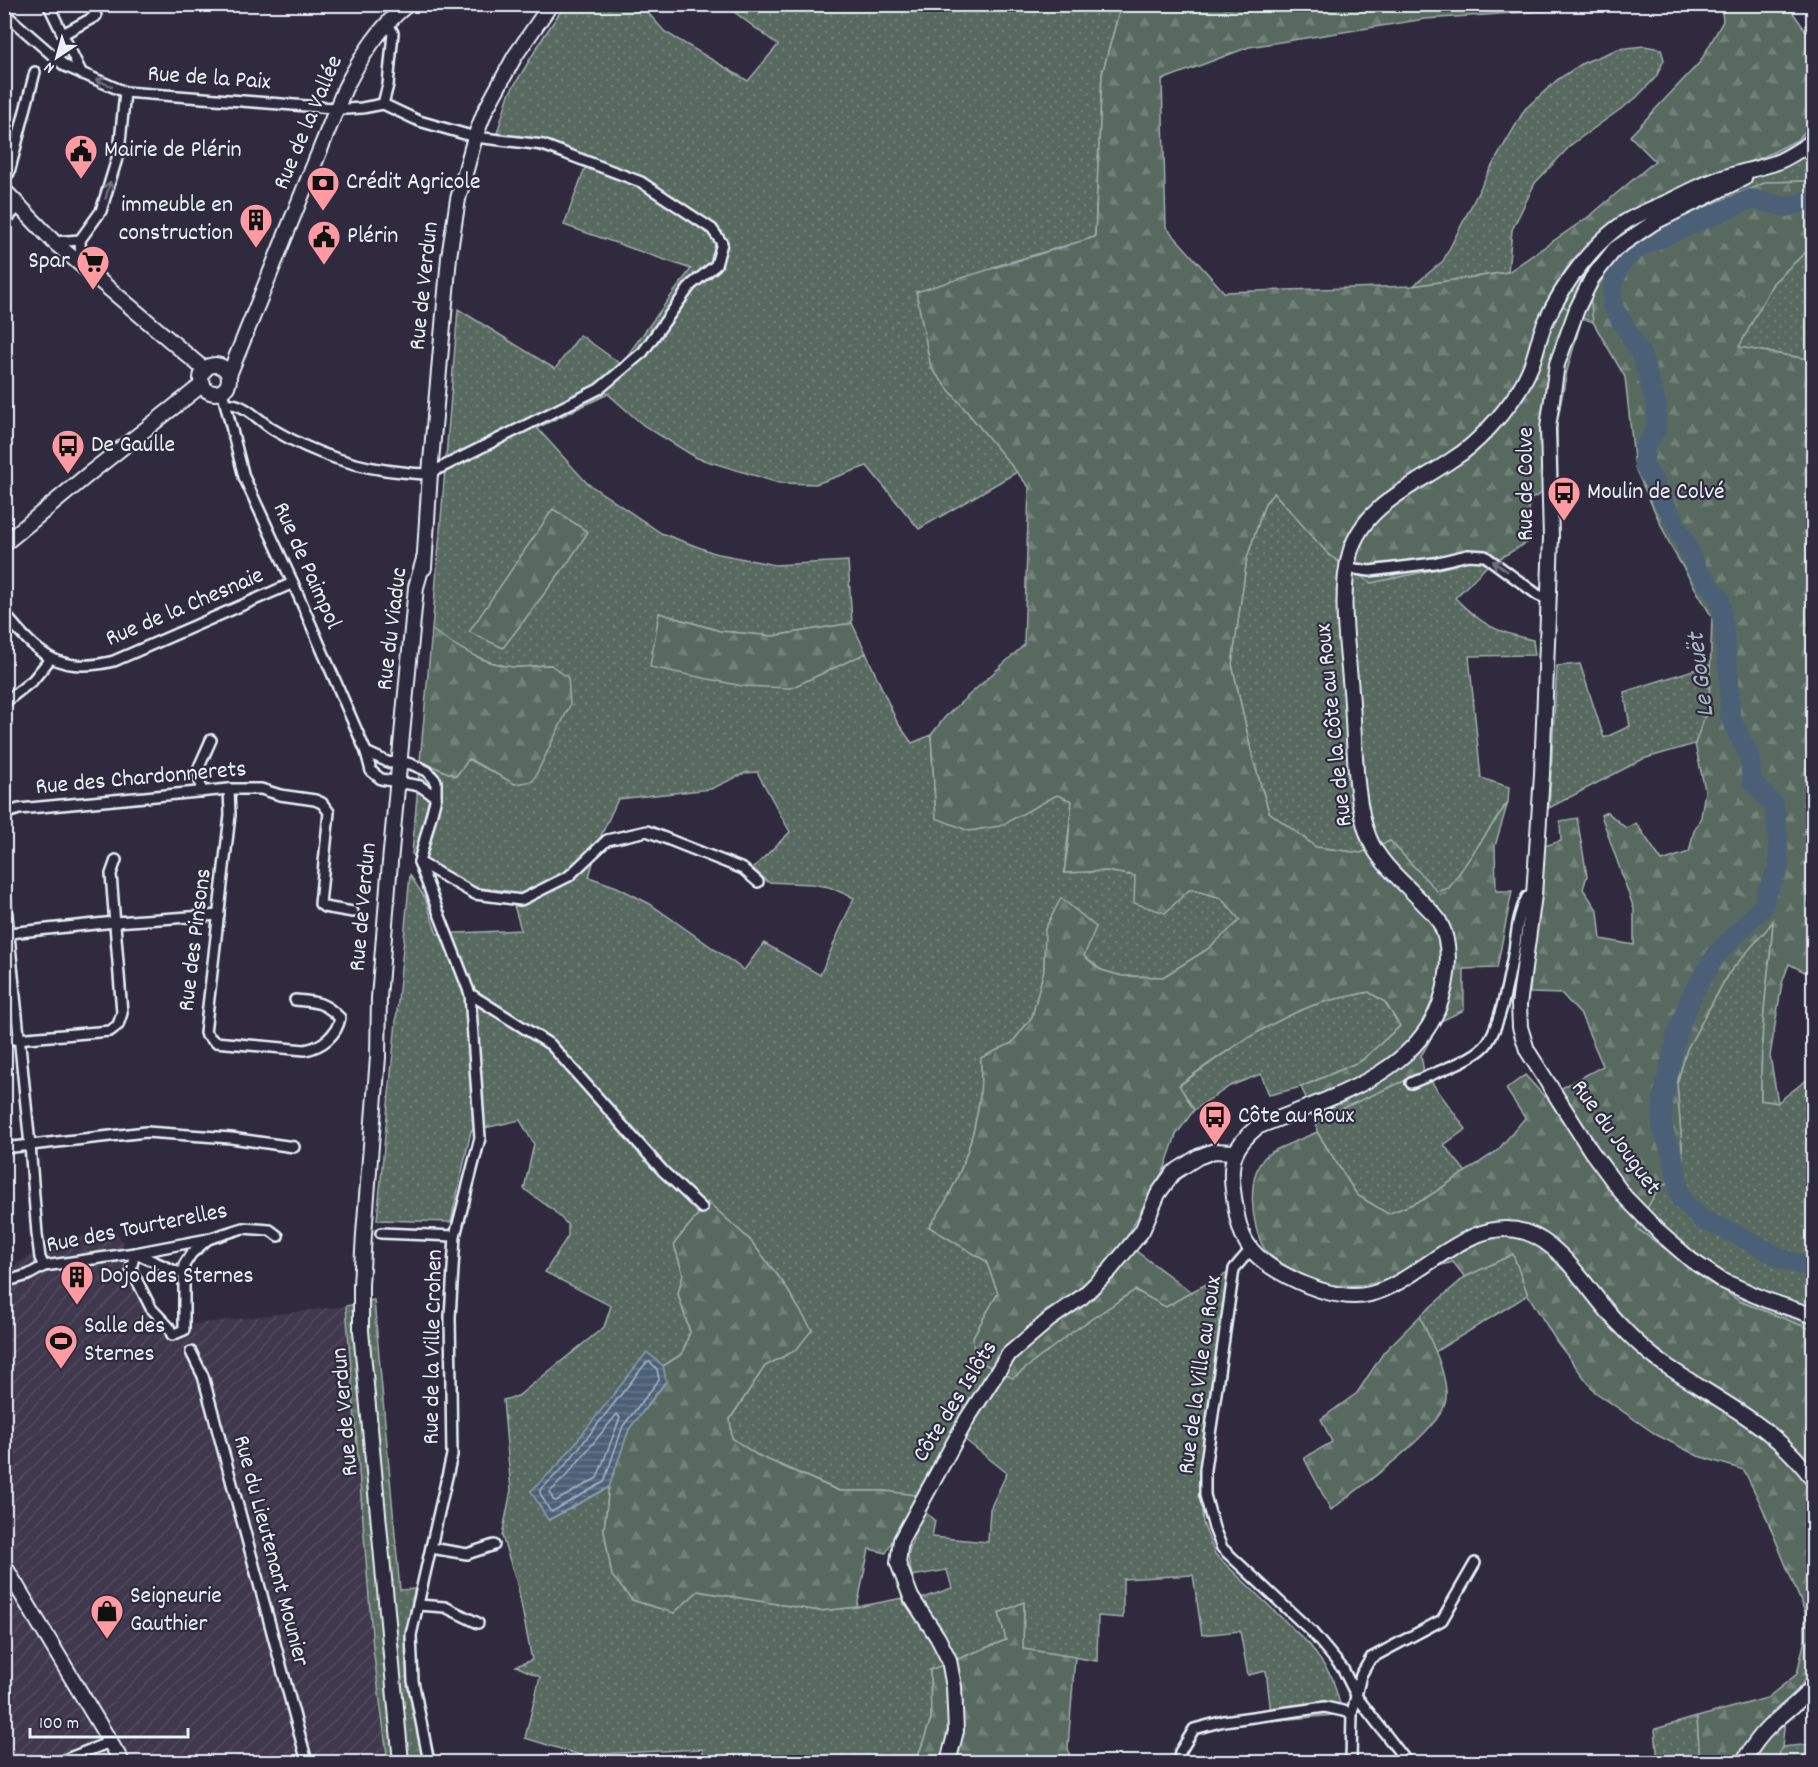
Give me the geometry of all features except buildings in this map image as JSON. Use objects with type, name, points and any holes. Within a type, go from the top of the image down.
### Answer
[{"type":"main road","name":"Rue de la Vallée","points":[[225,371],[243,339],[266,287],[337,108],[357,64],[392,14],[408,4]]},
{"type":"main road","name":"Rue de Verdun","points":[[424,559],[429,473],[449,257],[458,199],[475,137],[485,111],[510,65],[551,4]]},
{"type":"main road","name":"Rue de la Côte au Roux","points":[[1234,1152],[1242,1140],[1257,1127],[1374,1078],[1399,1061],[1434,1018],[1445,990],[1449,959],[1439,921],[1380,858],[1369,837],[1363,814],[1358,779],[1344,595],[1350,551],[1358,533],[1389,500],[1455,458],[1487,430],[1512,400],[1530,368],[1544,324],[1559,294],[1597,247],[1625,222],[1709,182],[1775,163],[1814,140]]},
{"type":"main road","name":"Rue de Colve","points":[[1534,895],[1542,774],[1551,538],[1548,428],[1557,364],[1577,309],[1592,278],[1615,249],[1653,223],[1747,177],[1753,168]]},
{"type":"main road","points":[[4,190],[54,242],[205,370]]},
{"type":"main road","points":[[213,366],[225,371],[228,384],[224,398],[213,393],[203,384],[202,377],[205,370],[213,366]]},
{"type":"main road","points":[[4,544],[90,472],[203,384]]},
{"type":"main road","name":"Rue du Viaduc","points":[[403,762],[416,687],[424,559]]},
{"type":"main road","name":"Rue de Verdun","points":[[401,1762],[361,1331],[361,1285],[378,1057],[379,998],[403,762]]},
{"type":"main road","name":"Rue du Jouguet","points":[[1534,895],[1519,1005],[1520,1027],[1527,1050],[1591,1151],[1625,1197],[1690,1260],[1721,1280],[1766,1300],[1814,1316]]},
{"type":"main road","name":"Côte des Islôts","points":[[948,1762],[956,1731],[950,1660],[911,1597],[898,1563],[901,1540],[967,1419],[1009,1354],[1050,1319],[1082,1297],[1110,1270],[1142,1232],[1158,1194],[1173,1173],[1198,1157],[1214,1151],[1234,1152]]},
{"type":"main road","points":[[1234,1152],[1232,1186],[1238,1225],[1251,1249],[1268,1266],[1295,1280],[1325,1291],[1351,1296],[1369,1295],[1397,1284],[1437,1256],[1482,1233],[1504,1229],[1525,1232],[1544,1241],[1562,1257],[1619,1325],[1656,1359],[1742,1412],[1794,1454],[1814,1481]]},
{"type":"main road","points":[[4,1565],[122,1762]]},
{"type":"main road","points":[[1743,1762],[1767,1729],[1796,1705],[1814,1685]]},
{"type":"street","points":[[48,4],[82,74]]},
{"type":"street","points":[[63,34],[96,16],[91,4]]},
{"type":"street","name":"Rue de la Paix","points":[[4,13],[65,66],[125,92],[337,108],[362,108],[383,104]]},
{"type":"street","points":[[224,398],[239,405],[272,429],[299,444],[338,460],[387,471],[422,475],[599,389],[643,352],[691,285],[716,265],[722,243],[712,229],[641,182],[543,145],[475,137],[419,121],[383,104],[388,85],[393,33],[392,14]]},
{"type":"street","points":[[4,175],[9,173],[35,72]]},
{"type":"street","points":[[81,263],[80,240],[101,212],[119,152],[125,92]]},
{"type":"street","points":[[4,222],[19,206]]},
{"type":"street","points":[[54,242],[80,240]]},
{"type":"street","name":"Rue de Paimpol","points":[[224,398],[244,477],[293,583],[366,752],[371,771],[381,779],[401,783]]},
{"type":"street","points":[[1347,568],[1370,571],[1434,563],[1468,555],[1485,556],[1538,595],[1548,599]]},
{"type":"street","name":"Rue de la Chesnaie","points":[[4,613],[41,653],[63,663],[100,664],[114,661],[293,583]]},
{"type":"street","points":[[4,703],[33,680],[51,658]]},
{"type":"street","points":[[201,792],[199,767],[211,740]]},
{"type":"street","points":[[366,752],[390,763],[403,762],[427,771],[436,781],[436,797],[419,862],[475,894],[521,900],[569,876],[607,840],[647,831],[743,869],[758,882]]},
{"type":"street","points":[[401,783],[420,786],[436,797]]},
{"type":"street","name":"Rue des Chardonnerets","points":[[4,814],[19,809],[229,789],[261,789],[322,803],[329,812],[320,904],[324,907],[353,912]]},
{"type":"street","name":"Rue des Pinsons","points":[[229,789],[230,815],[205,1033],[215,1042],[235,1045],[305,1050],[317,1048],[339,1026],[340,1018],[320,1002],[295,1000]]},
{"type":"street","points":[[4,1040],[110,1031],[118,1025],[122,1012],[111,874],[116,860]]},
{"type":"street","name":"Rue de la Ville Crohen","points":[[419,862],[470,994],[480,1138],[455,1236],[450,1317],[452,1455],[411,1635],[413,1681],[429,1762]]},
{"type":"street","points":[[4,886],[37,1234],[40,1258],[44,1266]]},
{"type":"street","points":[[1411,1083],[1472,1055],[1485,1046],[1495,1030],[1507,982],[1520,910],[1527,897],[1534,895]]},
{"type":"street","points":[[9,933],[115,922],[219,915]]},
{"type":"street","points":[[470,994],[550,1045],[663,1171],[702,1208]]},
{"type":"street","points":[[4,1148],[146,1132],[231,1138],[294,1147]]},
{"type":"street","name":"Rue des Tourterelles","points":[[4,1282],[28,1275],[44,1266],[135,1253],[208,1239],[243,1228],[270,1230],[278,1236]]},
{"type":"street","points":[[381,1233],[455,1236]]},
{"type":"street","points":[[184,1275],[135,1253],[131,1269],[151,1308],[169,1327],[172,1335],[184,1330],[184,1275],[184,1265],[191,1254],[208,1239]]},
{"type":"street","name":"Rue de la Ville au Roux","points":[[1251,1249],[1234,1269],[1205,1469],[1205,1495],[1214,1528],[1222,1548],[1311,1631],[1343,1669],[1357,1697],[1407,1762]]},
{"type":"street","name":"Rue du Lieutenant Mounier","points":[[191,1352],[203,1376],[307,1762]]},
{"type":"street","points":[[431,1548],[467,1554],[494,1545]]},
{"type":"street","points":[[1351,1762],[1352,1713],[1361,1675],[1371,1658],[1442,1620],[1475,1563]]},
{"type":"street","points":[[418,1605],[445,1607],[478,1623]]},
{"type":"street","points":[[1179,1762],[1180,1752],[1194,1729],[1224,1721],[1325,1707],[1352,1713]]},
{"type":"street","points":[[59,1762],[110,1742]]},
{"type":"shaded area","points":[[113,1226],[169,1327],[346,1306],[373,1648],[388,1762],[5,1762],[5,1272],[31,1255]]},
{"type":"green space","points":[[565,5],[641,5],[665,32],[748,81],[778,45],[725,5],[1121,5],[1102,74],[1095,237],[993,267],[931,368],[1017,472],[919,529],[867,466],[816,484],[779,483],[697,458],[643,425],[608,394],[537,428],[587,483],[661,533],[714,553],[775,565],[848,561],[852,623],[773,636],[720,631],[659,613],[791,688],[866,653],[897,722],[912,743],[931,735],[936,818],[999,826],[1057,795],[1072,801],[1064,873],[1106,871],[1135,876],[1165,913],[1190,889],[1221,898],[1241,920],[1208,949],[1163,977],[1122,976],[1101,970],[1045,929],[1044,970],[1032,1017],[1012,1043],[981,1058],[980,1096],[969,1148],[956,1181],[940,1213],[930,1227],[986,1261],[998,1293],[973,1337],[1013,1378],[1072,1332],[1135,1290],[1166,1307],[1228,1273],[1199,1478],[1203,1523],[1215,1554],[1310,1645],[1332,1677],[1343,1714],[1272,1721],[1266,1671],[1248,1675],[1240,1631],[1202,1635],[1193,1575],[1123,1579],[1123,1618],[1098,1616],[1097,1661],[1023,1649],[1024,1603],[999,1613],[1006,1640],[930,1670],[931,1719],[916,1762],[706,1762],[702,1749],[580,1755],[525,1738],[540,1677],[516,1666],[532,1660],[517,1583],[502,1536],[511,1490],[503,1400],[518,1396],[604,1327],[611,1306],[545,1272],[568,1236],[568,1225],[553,1210],[524,1189],[534,1144],[520,1120],[471,1131],[451,1222],[377,1220],[410,875],[425,898],[437,934],[521,930],[510,891],[471,887],[412,854],[420,761],[456,776],[468,759],[515,784],[551,665],[513,667],[491,662],[460,648],[432,630],[458,309],[555,369],[580,335],[621,364],[691,269],[564,225],[586,165],[532,149],[494,143],[509,94]],"holes":[[[757,772],[790,832],[753,868],[768,882],[829,887],[854,898],[820,975],[764,943],[744,970],[650,904],[617,887],[589,877],[600,838],[618,799],[711,789],[745,773]],[[708,1202],[750,1240],[782,1281],[811,1330],[796,1350],[765,1366],[730,1419],[732,1438],[757,1455],[840,1491],[884,1491],[916,1495],[954,1431],[1007,1473],[990,1509],[988,1542],[932,1537],[935,1521],[924,1511],[913,1537],[908,1557],[912,1576],[947,1570],[952,1588],[904,1605],[903,1598],[820,1611],[698,1591],[674,1613],[632,1600],[612,1575],[604,1530],[609,1487],[549,1520],[532,1491],[558,1465],[647,1353],[663,1366],[682,1354],[690,1332],[678,1294],[683,1274],[674,1244]]]},
{"type":"green space","points":[[1121,5],[1632,5],[1425,19],[1249,47],[1162,80],[1166,227],[1224,292],[1413,286],[1508,272],[1591,215],[1655,161],[1630,136],[1700,62],[1723,21],[1721,5],[1790,5],[1791,10],[1813,41],[1813,123],[1797,140],[1761,158],[1699,177],[1618,219],[1571,261],[1549,297],[1582,318],[1567,371],[1557,423],[1558,485],[1529,500],[1530,541],[1488,565],[1476,558],[1451,566],[1371,583],[1329,555],[1274,493],[1265,503],[1247,558],[1232,664],[1253,759],[1269,812],[1316,847],[1361,853],[1390,841],[1437,891],[1449,888],[1508,802],[1495,846],[1496,891],[1512,891],[1497,968],[1464,969],[1464,1010],[1441,1021],[1421,1056],[1424,1072],[1316,1120],[1301,1087],[1361,1061],[1400,1026],[1385,1002],[1369,992],[1334,999],[1296,1012],[1227,1051],[1179,1085],[1194,1110],[1176,1135],[1165,1167],[1124,1242],[1191,1292],[1166,1307],[1135,1290],[1072,1332],[1013,1378],[974,1359],[973,1337],[998,1293],[986,1261],[929,1227],[948,1198],[969,1147],[980,1095],[981,1058],[1012,1043],[1032,1017],[1044,970],[1045,929],[1061,898],[1096,927],[1084,956],[1101,970],[1122,976],[1163,977],[1208,949],[1240,920],[1221,898],[1190,889],[1165,913],[1134,903],[1135,876],[1106,871],[1064,873],[1072,801],[1057,795],[1000,826],[969,831],[936,818],[931,735],[945,717],[1024,645],[1029,487],[931,368],[916,292],[1095,237],[1102,74]]},
{"type":"green space","points":[[1644,46],[1661,49],[1664,60],[1656,77],[1636,98],[1572,144],[1535,183],[1512,230],[1508,272],[1413,286],[1443,261],[1489,171],[1525,109],[1557,80],[1583,63],[1618,49]]},
{"type":"green space","points":[[1813,123],[1813,179],[1767,182],[1709,206],[1645,237],[1591,297],[1593,322],[1549,298],[1571,261],[1618,219],[1699,177],[1761,158],[1797,140]]},
{"type":"green space","points":[[1813,179],[1813,245],[1773,283],[1739,347],[1813,360],[1814,880],[1804,885],[1813,921],[1813,976],[1789,964],[1782,983],[1770,1056],[1778,1103],[1761,1100],[1763,1027],[1773,922],[1728,974],[1687,1049],[1677,1083],[1684,1175],[1659,1187],[1636,1228],[1739,1301],[1813,1330],[1813,1669],[1785,1708],[1782,1747],[1776,1762],[1700,1762],[1697,1717],[1767,1698],[1797,1674],[1805,1639],[1805,1612],[1762,1507],[1744,1470],[1698,1456],[1657,1435],[1595,1392],[1557,1342],[1528,1295],[1513,1254],[1465,1277],[1453,1262],[1374,1283],[1341,1286],[1324,1284],[1292,1270],[1265,1250],[1256,1229],[1253,1188],[1255,1175],[1267,1155],[1317,1132],[1357,1195],[1388,1214],[1423,1200],[1497,1151],[1525,1118],[1506,1089],[1525,1075],[1545,1097],[1603,1066],[1581,1015],[1562,994],[1530,993],[1538,890],[1544,846],[1561,841],[1560,821],[1577,818],[1587,876],[1583,889],[1598,911],[1601,939],[1634,945],[1634,909],[1601,815],[1607,812],[1626,828],[1636,823],[1662,861],[1689,852],[1694,831],[1701,817],[1705,790],[1695,744],[1709,704],[1712,617],[1671,547],[1635,468],[1625,377],[1593,322],[1590,297],[1618,257],[1645,237],[1709,206],[1767,182]]},
{"type":"green space","points":[[1813,245],[1813,360],[1738,347],[1773,283]]},
{"type":"green space","points":[[1274,492],[1329,555],[1371,583],[1451,566],[1476,558],[1488,565],[1455,598],[1473,615],[1490,626],[1533,640],[1535,655],[1469,656],[1481,778],[1509,787],[1508,802],[1449,889],[1436,891],[1390,841],[1361,853],[1316,847],[1269,812],[1253,759],[1232,664],[1247,558],[1265,503]]},
{"type":"green space","points":[[553,509],[588,532],[569,561],[503,648],[469,632]]},
{"type":"green space","points":[[659,613],[720,631],[773,636],[852,623],[866,653],[791,688],[742,686],[650,667]]},
{"type":"green space","points":[[432,630],[460,648],[491,662],[513,667],[551,665],[568,678],[570,705],[533,781],[515,784],[469,759],[456,776],[420,761]]},
{"type":"green space","points":[[1580,664],[1604,738],[1630,726],[1624,692],[1712,664],[1709,704],[1695,744],[1643,759],[1549,808],[1557,666]]},
{"type":"green space","points":[[1813,880],[1813,921],[1804,885]]},
{"type":"green space","points":[[1773,921],[1763,1026],[1761,1100],[1778,1102],[1813,1075],[1813,1330],[1739,1301],[1636,1228],[1659,1186],[1684,1175],[1677,1083],[1687,1049],[1728,974]]},
{"type":"green space","points":[[1369,992],[1385,1002],[1400,1026],[1361,1061],[1301,1087],[1269,1095],[1261,1074],[1230,1086],[1194,1110],[1179,1086],[1227,1051],[1296,1012],[1334,999]]},
{"type":"green space","points":[[1424,1072],[1466,1129],[1444,1145],[1466,1172],[1423,1200],[1388,1214],[1357,1195],[1317,1132],[1316,1120]]},
{"type":"green space","points":[[708,1202],[750,1240],[782,1281],[812,1330],[796,1350],[765,1366],[730,1419],[732,1438],[757,1455],[839,1491],[884,1491],[916,1495],[886,1553],[869,1549],[857,1607],[820,1611],[698,1591],[674,1613],[632,1600],[612,1576],[604,1530],[609,1487],[629,1429],[666,1382],[663,1366],[682,1354],[690,1332],[678,1294],[683,1274],[674,1244]]},
{"type":"green space","points":[[1513,1254],[1528,1295],[1435,1352],[1420,1316],[1465,1277]]},
{"type":"green space","points":[[374,1300],[400,1590],[415,1589],[411,1608],[408,1651],[415,1721],[423,1762],[388,1762],[373,1648],[346,1306]]},
{"type":"green space","points":[[1420,1316],[1438,1357],[1444,1378],[1446,1399],[1442,1412],[1431,1426],[1397,1458],[1331,1510],[1304,1458],[1332,1442],[1321,1419],[1357,1393],[1384,1352]]},
{"type":"green space","points":[[1024,1602],[1023,1649],[1075,1657],[1068,1747],[1071,1762],[916,1762],[931,1719],[930,1670],[1006,1640],[999,1613]]},
{"type":"green space","points":[[1697,1717],[1700,1762],[1658,1762],[1655,1729]]},
{"type":"green space","points":[[1813,1744],[1813,1762],[1776,1762],[1782,1747]]},
{"type":"water","points":[[647,1352],[663,1366],[666,1381],[629,1429],[609,1487],[548,1520],[531,1491],[558,1465]]},
{"type":"waterway","name":"Le Gouët","points":[[1814,199],[1787,207],[1751,199],[1639,247],[1622,262],[1613,282],[1612,305],[1641,354],[1657,407],[1656,430],[1644,448],[1644,465],[1684,539],[1697,570],[1720,598],[1729,677],[1730,716],[1750,759],[1752,781],[1774,805],[1778,838],[1779,868],[1766,893],[1764,905],[1716,955],[1693,993],[1677,1034],[1663,1098],[1662,1128],[1673,1157],[1681,1199],[1702,1220],[1736,1234],[1782,1259],[1814,1268]]},
{"type":"place","name":"Mairie de Plérin","points":[[81,180]]},
{"type":"place","name":"Crédit Agricole","points":[[323,212]]},
{"type":"place","name":"immeuble en construction","points":[[256,249]]},
{"type":"place","name":"Plérin","points":[[324,266]]},
{"type":"place","name":"Spar","points":[[93,291]]},
{"type":"place","name":"De Gaulle","points":[[68,475]]},
{"type":"place","name":"Moulin de Colvé","points":[[1564,522]]},
{"type":"place","name":"Côte au Roux","points":[[1215,1146]]},
{"type":"place","name":"Dojo des Sternes","points":[[77,1306]]},
{"type":"place","name":"Salle des Sternes","points":[[61,1370]]},
{"type":"place","name":"Seigneurie Gauthier","points":[[107,1640]]}]
